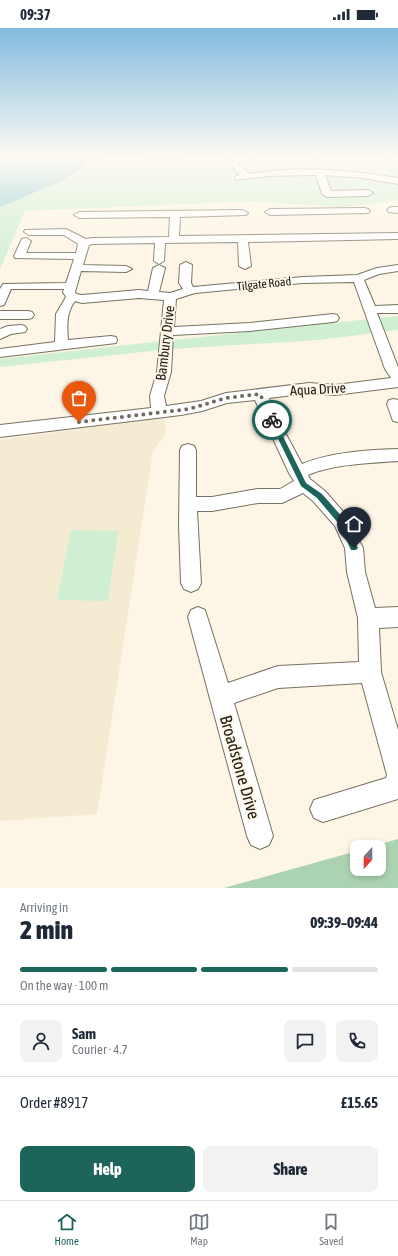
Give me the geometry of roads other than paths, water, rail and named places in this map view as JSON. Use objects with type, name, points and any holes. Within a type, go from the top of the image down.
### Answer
[{"type":"street","points":[[335,211],[345,237]]},
{"type":"street","points":[[270,212],[365,211]]},
{"type":"street","points":[[79,215],[243,213]]},
{"type":"street","points":[[176,214],[174,239],[186,253],[185,284],[190,291]]},
{"type":"street","points":[[80,256],[18,260],[27,236],[66,232],[84,243],[92,241],[174,239]]},
{"type":"street","points":[[186,253],[243,238],[398,236]]},
{"type":"street","points":[[243,238],[247,285]]},
{"type":"street","points":[[153,295],[159,264],[160,240]]},
{"type":"street","points":[[62,345],[60,322],[64,306],[71,292],[76,268],[84,243]]},
{"type":"street","points":[[76,268],[126,269]]},
{"type":"street","name":"Tilgate Road","points":[[170,298],[190,291],[311,279],[358,278],[378,271],[398,268]]},
{"type":"street","points":[[358,278],[392,369],[398,378]]},
{"type":"street","points":[[0,302],[9,283],[71,292],[82,300],[139,294],[170,298]]},
{"type":"street","name":"Bambury Drive","points":[[159,412],[157,396],[164,372],[170,298]]},
{"type":"street","points":[[370,310],[398,309]]},
{"type":"street","points":[[0,315],[28,315]]},
{"type":"street","points":[[167,331],[230,329],[333,318]]},
{"type":"street","points":[[0,335],[8,330],[22,329]]},
{"type":"street","points":[[0,353],[111,340]]},
{"type":"street","name":"Aqua Drive","points":[[0,431],[189,409],[226,398],[309,388],[340,389],[398,382]]},
{"type":"street","points":[[260,394],[300,479],[324,501],[341,522],[354,548],[356,572],[368,618],[370,672],[398,771],[394,788],[323,809]]},
{"type":"street","points":[[188,450],[188,526],[191,583]]},
{"type":"street","points":[[188,504],[212,504],[258,496],[282,496],[318,464],[376,456],[398,455]]},
{"type":"street","name":"Broadstone Drive","points":[[198,617],[260,836]]},
{"type":"street","points":[[368,618],[398,617]]},
{"type":"street","name":"Broadstone Drive","points":[[220,698],[278,677],[370,672]]},
{"type":"water","points":[[0,197],[23,197],[0,207]]}]
